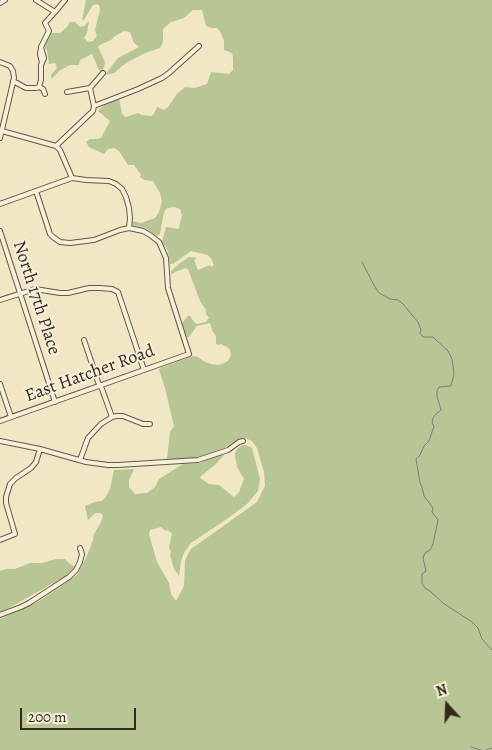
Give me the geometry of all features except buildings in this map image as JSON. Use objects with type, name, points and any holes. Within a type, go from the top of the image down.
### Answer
[{"type":"street","points":[[0,3],[4,0]]},
{"type":"street","points":[[36,0],[55,12]]},
{"type":"street","points":[[39,87],[42,63],[40,54],[49,31],[45,23],[65,0]]},
{"type":"street","points":[[94,106],[138,89],[166,75],[199,46]]},
{"type":"street","points":[[0,62],[10,66],[13,71],[13,82],[0,138]]},
{"type":"street","points":[[67,92],[90,88],[103,73]]},
{"type":"street","points":[[13,82],[26,88],[39,87],[43,89],[45,94]]},
{"type":"street","points":[[56,146],[92,111],[94,106],[90,88]]},
{"type":"street","points":[[2,131],[56,146],[60,150],[72,178]]},
{"type":"street","points":[[0,204],[36,191],[72,178],[109,181],[122,189],[126,197],[130,218],[129,228],[94,240],[60,242],[50,234],[36,191]]},
{"type":"street","name":"East Hatcher Road","points":[[0,421],[189,354],[168,288],[164,252],[159,242],[150,235],[129,228]]},
{"type":"street","name":"North 17th Place","points":[[0,231],[55,402]]},
{"type":"street","points":[[0,300],[35,289],[68,293],[98,288],[118,292],[144,370]]},
{"type":"street","points":[[84,340],[112,417]]},
{"type":"street","points":[[0,384],[11,417]]},
{"type":"street","points":[[80,460],[88,438],[101,424],[112,417],[123,416],[143,424],[150,424]]},
{"type":"street","points":[[0,441],[80,460],[118,465],[198,460],[228,450],[239,442],[244,441]]},
{"type":"street","points":[[0,540],[15,534],[6,503],[10,484],[31,468],[36,462],[40,449]]},
{"type":"street","points":[[0,615],[29,603],[68,577],[76,570],[80,562],[82,554],[80,548]]},
{"type":"green space","points":[[86,0],[492,0],[492,750],[0,750],[0,619],[39,601],[77,575],[103,516],[101,513],[95,513],[88,520],[85,506],[102,501],[105,498],[110,489],[114,470],[134,469],[129,480],[129,487],[135,494],[147,493],[155,487],[159,479],[183,464],[200,463],[220,454],[224,455],[200,478],[209,484],[219,485],[234,497],[239,492],[244,479],[237,467],[235,453],[243,445],[252,448],[260,479],[258,491],[247,504],[191,543],[181,561],[179,576],[174,569],[170,555],[169,547],[172,534],[161,527],[150,530],[149,534],[157,562],[169,583],[171,594],[176,601],[184,586],[185,561],[191,549],[257,502],[265,486],[264,472],[257,448],[252,441],[245,438],[233,442],[224,448],[189,460],[167,459],[170,432],[174,426],[160,368],[192,356],[211,364],[219,365],[228,361],[231,355],[227,347],[216,344],[216,336],[210,323],[197,326],[187,337],[182,323],[188,316],[197,324],[206,322],[209,318],[200,301],[188,269],[185,268],[171,274],[171,271],[189,257],[197,258],[194,260],[198,270],[214,265],[208,255],[191,251],[173,264],[170,264],[168,251],[162,242],[166,227],[179,228],[182,215],[180,209],[174,207],[167,208],[164,212],[160,234],[157,236],[145,228],[132,225],[132,221],[141,223],[155,218],[162,201],[160,193],[153,181],[144,180],[140,177],[141,175],[134,165],[128,165],[119,151],[114,148],[108,149],[104,154],[89,147],[86,142],[90,139],[101,138],[110,121],[98,111],[106,104],[119,99],[122,113],[125,117],[138,113],[151,116],[157,107],[164,110],[168,107],[177,94],[185,87],[195,88],[207,84],[211,72],[229,74],[233,70],[232,53],[224,50],[224,41],[217,28],[206,26],[202,10],[193,10],[184,18],[171,22],[163,29],[163,42],[160,48],[126,63],[114,73],[105,75],[118,58],[139,47],[134,43],[130,32],[124,31],[98,47],[105,62],[104,68],[100,72],[92,54],[80,60],[79,65],[70,65],[59,71],[52,79],[51,75],[57,68],[55,63],[49,64],[47,50],[44,46],[50,33],[60,33],[70,22],[75,22],[80,27],[89,21],[84,38],[88,42],[93,41],[97,36],[95,30],[100,10],[99,5],[92,6],[84,20],[82,20]]},
{"type":"green space","points":[[56,559],[65,559],[75,567],[64,577],[0,613],[0,571],[15,569],[30,563],[42,563]]},
{"type":"waterway","points":[[362,262],[379,293],[390,299],[398,300],[403,304],[418,322],[421,330],[420,333],[423,337],[433,337],[448,351],[452,359],[454,374],[451,386],[439,387],[437,391],[441,410],[433,418],[432,423],[434,426],[429,441],[416,459],[424,496],[433,508],[432,512],[438,520],[433,544],[423,558],[426,571],[422,574],[422,584],[443,603],[472,622],[478,628],[482,639],[492,650]]},
{"type":"waterway","points":[[471,747],[481,750]]},
{"type":"waterway","points":[[486,750],[492,748]]}]
